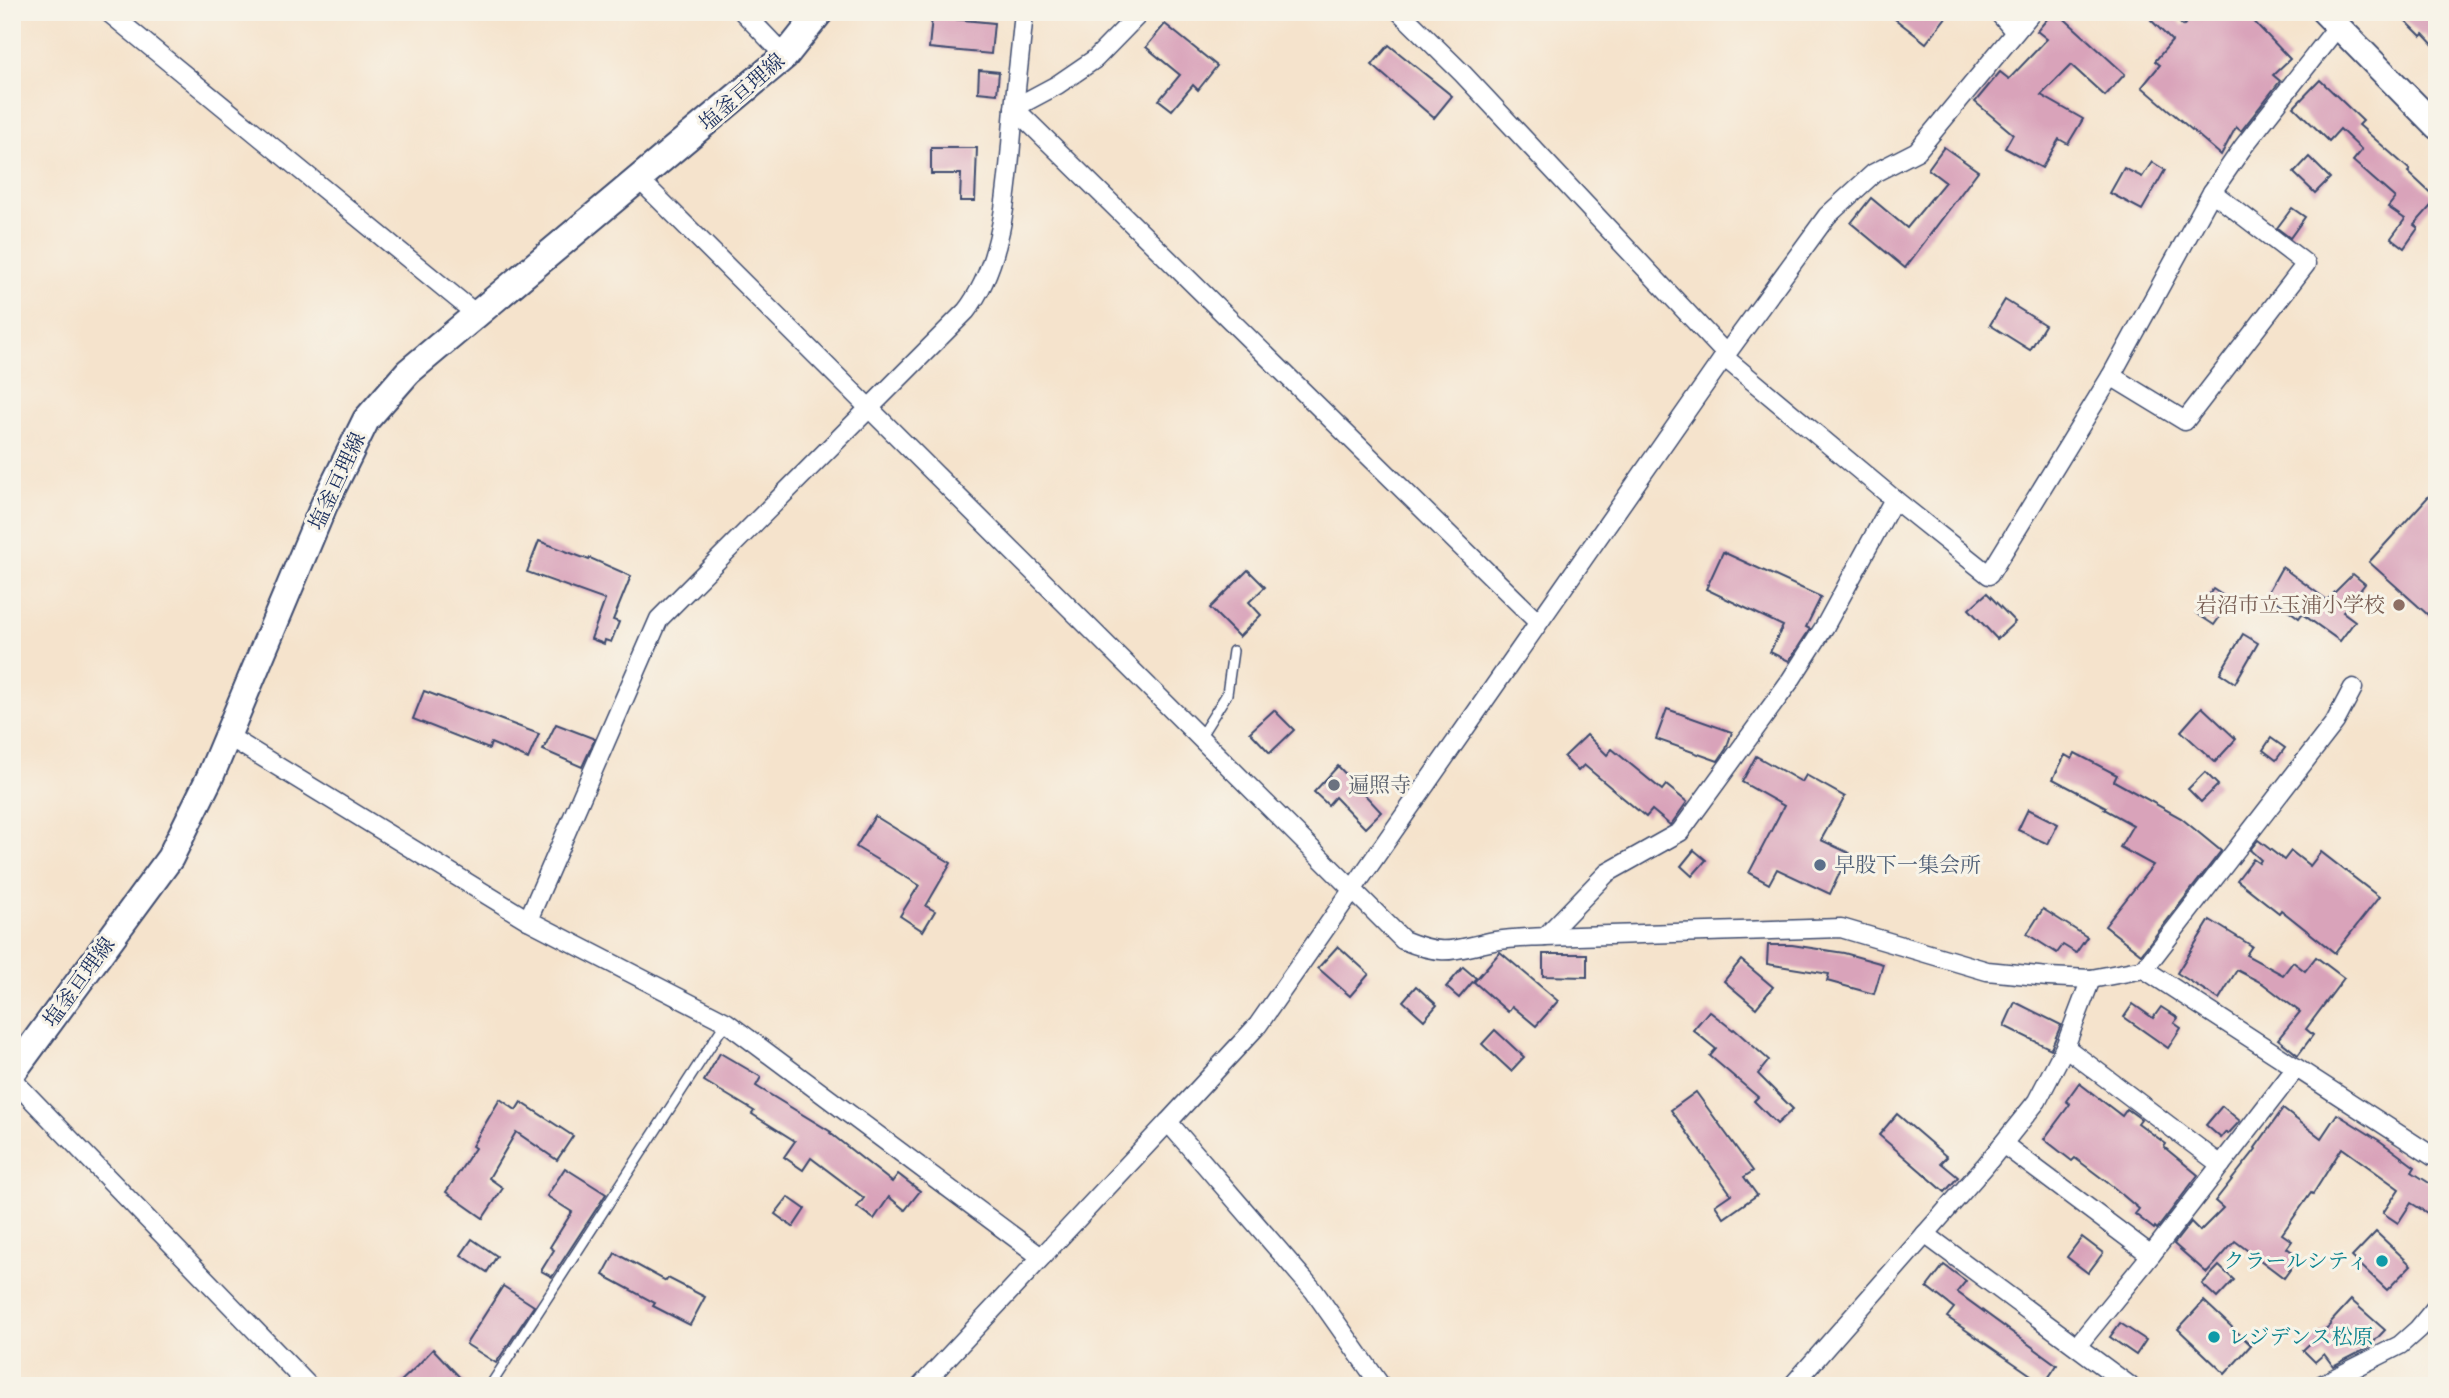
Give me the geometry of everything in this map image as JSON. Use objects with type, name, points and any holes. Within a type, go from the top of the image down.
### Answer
[{"type":"main road","name":"塩釜亘理線","points":[[12,1073],[170,858],[228,736],[324,505],[366,420],[408,372],[785,56],[820,12]]},
{"type":"main road","points":[[2331,19],[2437,127]]},
{"type":"street","points":[[108,12],[477,314]]},
{"type":"street","points":[[743,12],[785,56]]},
{"type":"street","points":[[528,920],[659,619],[979,295],[997,242],[1007,191],[1024,12]]},
{"type":"street","points":[[1014,108],[1057,85],[1095,59],[1141,12]]},
{"type":"street","points":[[1400,12],[1491,103],[1724,352],[1724,357],[1989,575],[2111,376],[2212,192],[2331,19]]},
{"type":"street","points":[[1998,12],[2015,32]]},
{"type":"street","points":[[921,1386],[1258,1025],[1724,357],[1827,216],[1874,173],[1917,151],[2032,12]]},
{"type":"street","points":[[1014,108],[1538,622]]},
{"type":"street","points":[[639,179],[1403,940],[1426,950],[1451,952],[1498,940],[1545,937],[1841,928],[1987,971],[2091,979],[2144,969],[2334,722],[2353,688]]},
{"type":"street","points":[[2111,376],[2185,421],[2306,264],[2212,192]]},
{"type":"street","points":[[1545,937],[1607,873],[1680,832],[1790,681],[1825,626],[1894,499]]},
{"type":"street","points":[[228,736],[528,920],[726,1022],[1041,1257]]},
{"type":"street","points":[[2144,969],[2437,1159]]},
{"type":"street","points":[[1792,1386],[2037,1101],[2065,1047],[2091,979]]},
{"type":"street","points":[[2065,1047],[2221,1165]]},
{"type":"street","points":[[2077,1346],[2296,1068]]},
{"type":"street","points":[[12,1079],[309,1386]]},
{"type":"street","points":[[1168,1122],[1314,1291],[1381,1386]]},
{"type":"street","points":[[2003,1143],[2151,1255]]},
{"type":"street","points":[[1925,1234],[2130,1386]]},
{"type":"street","points":[[2319,1386],[2400,1345],[2437,1306]]},
{"type":"lane","points":[[1200,737],[1227,694],[1233,651]]},
{"type":"lane","points":[[490,1386],[726,1022]]},
{"type":"building","points":[[1886,12],[1950,12],[1926,43]]},
{"type":"building","points":[[2053,12],[2057,12],[2125,74],[2105,96],[2071,65],[2041,95],[2083,119],[2068,144],[2059,139],[2042,168],[2005,148],[2013,134],[1975,102],[2000,72],[2009,79],[2047,39],[2037,31]]},
{"type":"building","points":[[2159,12],[2169,12],[2183,26],[2197,12],[2245,12],[2290,59],[2273,75],[2280,81],[2241,131],[2236,127],[2221,155],[2142,87],[2160,65],[2155,61],[2172,41],[2151,20]]},
{"type":"building","points":[[2397,12],[2437,12],[2437,49],[2423,34],[2421,36]]},
{"type":"building","points":[[932,17],[994,23],[991,54],[929,48]]},
{"type":"building","points":[[1165,24],[1217,66],[1198,90],[1193,85],[1172,110],[1159,100],[1180,75],[1146,47]]},
{"type":"building","points":[[1389,45],[1452,96],[1434,118],[1372,65]]},
{"type":"building","points":[[979,70],[999,72],[997,94],[978,92]]},
{"type":"building","points":[[2320,80],[2363,121],[2359,125],[2410,170],[2408,172],[2437,199],[2414,225],[2418,228],[2404,248],[2391,238],[2405,219],[2388,207],[2395,198],[2353,161],[2362,150],[2340,129],[2329,141],[2294,107]]},
{"type":"building","points":[[1944,147],[1978,171],[1905,268],[1851,223],[1871,198],[1907,228],[1945,182],[1928,169]]},
{"type":"building","points":[[931,148],[977,148],[975,201],[960,201],[961,174],[931,174]]},
{"type":"building","points":[[2309,157],[2330,178],[2315,193],[2294,173]]},
{"type":"building","points":[[2152,162],[2165,170],[2142,210],[2110,193],[2124,168],[2142,177]]},
{"type":"building","points":[[2292,208],[2305,217],[2290,238],[2277,228]]},
{"type":"building","points":[[2005,300],[2045,325],[2030,350],[1990,325]]},
{"type":"building","points":[[2437,487],[2437,623],[2369,562]]},
{"type":"building","points":[[539,541],[589,560],[590,558],[631,576],[613,620],[619,622],[611,642],[605,640],[604,644],[591,639],[605,600],[527,572]]},
{"type":"building","points":[[1723,552],[1821,597],[1806,627],[1810,629],[1789,661],[1770,652],[1783,626],[1706,589]]},
{"type":"building","points":[[2282,567],[2327,600],[2353,574],[2365,584],[2343,612],[2355,621],[2340,641],[2302,614],[2299,618],[2267,594]]},
{"type":"building","points":[[1248,570],[1265,587],[1249,602],[1261,615],[1239,637],[1210,608]]},
{"type":"building","points":[[2213,589],[2231,601],[2214,625],[2196,613]]},
{"type":"building","points":[[1987,593],[2015,622],[1997,639],[1969,609]]},
{"type":"building","points":[[2243,634],[2258,643],[2235,683],[2220,673]]},
{"type":"building","points":[[424,691],[539,734],[528,759],[491,743],[489,749],[413,719]]},
{"type":"building","points":[[2202,707],[2236,739],[2215,762],[2181,731]]},
{"type":"building","points":[[1667,709],[1732,732],[1718,761],[1656,739]]},
{"type":"building","points":[[1274,710],[1294,730],[1270,753],[1250,732]]},
{"type":"building","points":[[556,724],[595,739],[582,767],[543,750]]},
{"type":"building","points":[[1587,735],[1607,755],[1612,749],[1662,790],[1666,785],[1687,802],[1670,825],[1652,810],[1646,817],[1584,765],[1578,771],[1564,757]]},
{"type":"building","points":[[2271,738],[2285,748],[2276,760],[2263,750]]},
{"type":"building","points":[[2075,753],[2117,775],[2114,781],[2181,818],[2221,851],[2141,954],[2105,926],[2153,865],[2120,847],[2133,825],[2104,809],[2106,807],[2053,779],[2065,755],[2072,759]]},
{"type":"building","points":[[1756,756],[1802,782],[1806,775],[1845,797],[1821,840],[1849,853],[1830,894],[1777,869],[1769,884],[1749,873],[1784,806],[1742,782]]},
{"type":"building","points":[[1338,766],[1381,812],[1365,828],[1335,797],[1328,805],[1314,792]]},
{"type":"building","points":[[2205,772],[2218,785],[2201,802],[2188,789]]},
{"type":"building","points":[[2028,809],[2058,824],[2048,844],[2018,830]]},
{"type":"building","points":[[875,816],[951,863],[926,906],[935,911],[923,931],[900,916],[919,885],[856,847]]},
{"type":"building","points":[[2258,840],[2284,860],[2291,851],[2310,866],[2321,852],[2379,897],[2335,953],[2281,910],[2279,913],[2237,880],[2253,859],[2259,863],[2261,860],[2250,850]]},
{"type":"building","points":[[1694,850],[1706,860],[1692,876],[1681,866]]},
{"type":"building","points":[[2043,909],[2087,937],[2076,953],[2063,945],[2057,953],[2027,934]]},
{"type":"building","points":[[2210,920],[2252,946],[2246,955],[2283,975],[2293,962],[2305,971],[2316,957],[2344,978],[2306,1029],[2313,1035],[2298,1055],[2278,1039],[2300,1012],[2262,983],[2237,970],[2219,999],[2177,973]]},
{"type":"building","points":[[1768,945],[1792,945],[1844,953],[1883,964],[1874,994],[1827,981],[1829,974],[1767,964]]},
{"type":"building","points":[[1338,946],[1369,974],[1350,996],[1318,968]]},
{"type":"building","points":[[1500,952],[1558,1001],[1536,1026],[1512,1006],[1508,1012],[1474,982]]},
{"type":"building","points":[[1543,954],[1587,954],[1587,977],[1543,976]]},
{"type":"building","points":[[1741,960],[1773,987],[1756,1008],[1724,981]]},
{"type":"building","points":[[1463,967],[1476,978],[1459,998],[1446,987]]},
{"type":"building","points":[[1416,986],[1437,1005],[1424,1020],[1403,1001]]},
{"type":"building","points":[[2015,1002],[2061,1025],[2051,1049],[2004,1026]]},
{"type":"building","points":[[2133,1004],[2153,1018],[2161,1007],[2178,1018],[2174,1023],[2181,1028],[2168,1048],[2124,1017]]},
{"type":"building","points":[[1709,1011],[1769,1060],[1758,1074],[1793,1109],[1777,1124],[1754,1101],[1758,1097],[1710,1056],[1716,1049],[1693,1030]]},
{"type":"building","points":[[1495,1030],[1524,1057],[1511,1071],[1482,1044]]},
{"type":"building","points":[[720,1053],[761,1077],[756,1086],[831,1132],[892,1182],[898,1174],[920,1191],[905,1210],[889,1197],[874,1219],[857,1207],[864,1198],[811,1158],[803,1170],[784,1157],[795,1141],[752,1114],[754,1111],[704,1081]]},
{"type":"building","points":[[2079,1083],[2122,1116],[2127,1109],[2141,1119],[2138,1123],[2166,1144],[2164,1147],[2198,1175],[2157,1229],[2135,1214],[2139,1209],[2112,1186],[2075,1158],[2072,1161],[2044,1139],[2070,1104],[2066,1101]]},
{"type":"building","points":[[1696,1092],[1753,1171],[1744,1177],[1757,1195],[1724,1218],[1715,1205],[1731,1194],[1671,1110]]},
{"type":"building","points":[[500,1099],[516,1110],[521,1102],[573,1136],[557,1160],[516,1132],[489,1178],[503,1188],[483,1218],[446,1192],[475,1148],[472,1146]]},
{"type":"building","points":[[2222,1106],[2240,1121],[2221,1138],[2206,1125]]},
{"type":"building","points":[[2283,1109],[2321,1138],[2337,1114],[2380,1141],[2415,1167],[2412,1172],[2437,1188],[2437,1219],[2411,1203],[2398,1223],[2383,1213],[2399,1189],[2342,1148],[2313,1194],[2311,1193],[2282,1234],[2292,1241],[2287,1248],[2299,1257],[2284,1278],[2235,1241],[2207,1273],[2174,1244],[2191,1222],[2200,1231],[2223,1208],[2215,1201]]},
{"type":"building","points":[[1897,1114],[1947,1157],[1941,1163],[1958,1177],[1945,1192],[1879,1135]]},
{"type":"building","points":[[565,1168],[606,1194],[552,1277],[541,1271],[554,1250],[550,1247],[572,1212],[547,1196]]},
{"type":"building","points":[[788,1197],[805,1209],[793,1227],[775,1214]]},
{"type":"building","name":"クラールシティ","points":[[2376,1232],[2411,1265],[2387,1290],[2352,1257]]},
{"type":"building","points":[[2082,1237],[2103,1253],[2088,1273],[2067,1257]]},
{"type":"building","points":[[472,1239],[497,1256],[487,1272],[461,1255]]},
{"type":"building","points":[[615,1253],[666,1281],[668,1278],[705,1297],[690,1325],[603,1275]]},
{"type":"building","points":[[1944,1265],[1966,1281],[1957,1292],[2057,1365],[2044,1384],[1947,1317],[1954,1308],[1927,1287]]},
{"type":"building","points":[[2219,1266],[2234,1280],[2217,1298],[2202,1284]]},
{"type":"building","points":[[503,1286],[534,1306],[496,1363],[466,1344]]},
{"type":"building","points":[[2351,1300],[2385,1330],[2368,1348],[2333,1366],[2324,1354],[2315,1362],[2303,1350],[2331,1324]]},
{"type":"building","name":"レジデンス松原","points":[[2204,1301],[2251,1345],[2225,1374],[2178,1329]]},
{"type":"building","points":[[2120,1323],[2146,1340],[2136,1355],[2110,1337]]},
{"type":"building","points":[[433,1349],[468,1386],[396,1386],[418,1365]]},
{"type":"place","name":"岩沼市立玉浦小学校","points":[[2399,605]]},
{"type":"place","name":"遍照寺","points":[[1334,785]]},
{"type":"place","name":"早股下一集会所","points":[[1820,865]]},
{"type":"place","name":"クラールシティ","points":[[2382,1261]]},
{"type":"place","name":"レジデンス松原","points":[[2214,1337]]}]
